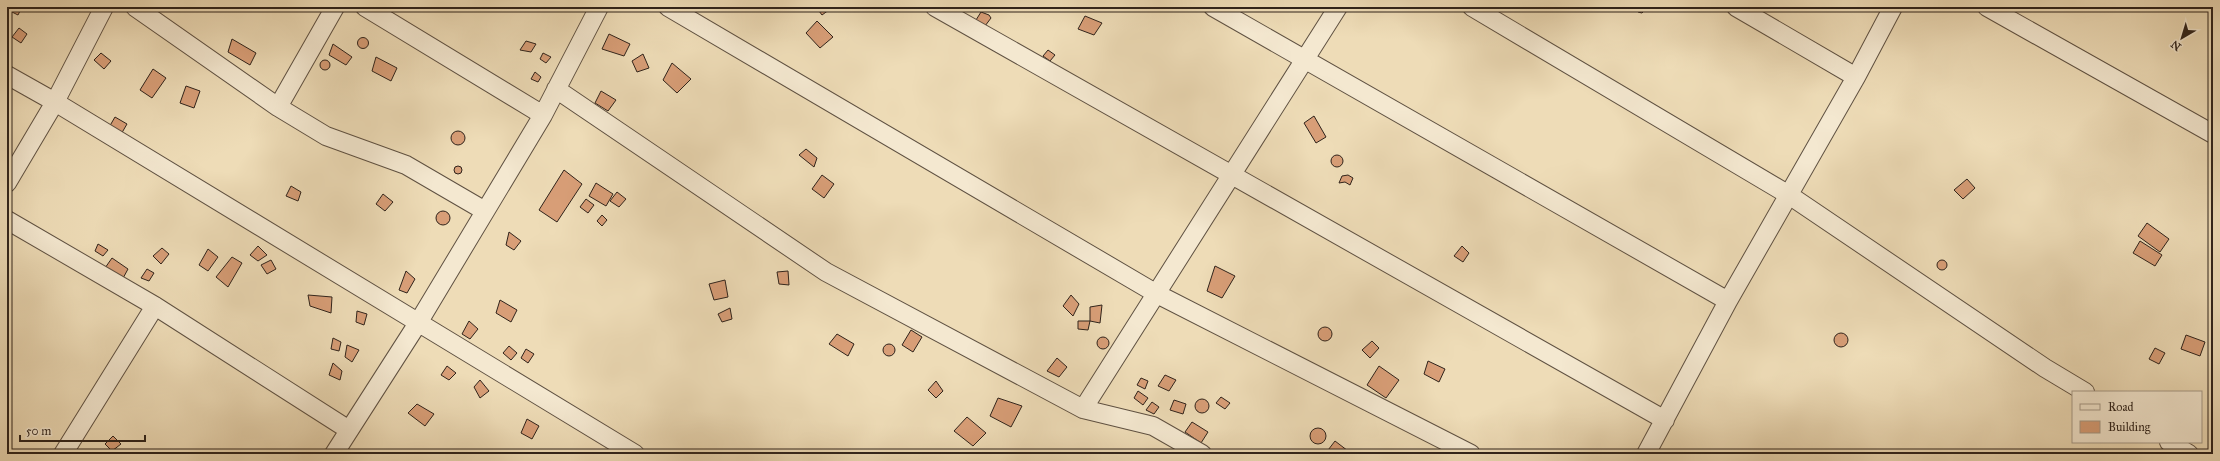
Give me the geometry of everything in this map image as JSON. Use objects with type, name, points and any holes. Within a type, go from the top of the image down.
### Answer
[{"type":"street","points":[[7,183],[55,102],[104,7]]},
{"type":"street","points":[[135,7],[278,108],[326,136],[406,165],[485,211]]},
{"type":"street","points":[[278,108],[335,7]]},
{"type":"street","points":[[364,7],[543,115]]},
{"type":"street","points":[[334,454],[418,323],[543,115],[599,7]]},
{"type":"street","points":[[668,7],[1158,294],[1471,454]]},
{"type":"street","points":[[935,7],[1665,420]]},
{"type":"street","points":[[1213,7],[1728,301]]},
{"type":"street","points":[[1083,409],[1158,294],[1231,174],[1338,7]]},
{"type":"street","points":[[1472,7],[1789,195],[2045,368],[2083,391]]},
{"type":"street","points":[[1736,7],[1856,77]]},
{"type":"street","points":[[1646,454],[1728,301],[1856,77],[1893,7]]},
{"type":"street","points":[[1987,7],[2213,134]]},
{"type":"street","points":[[7,75],[55,102],[635,454]]},
{"type":"street","points":[[556,89],[826,272],[1083,409],[1153,426],[1202,454]]},
{"type":"street","points":[[7,220],[154,306],[349,430]]},
{"type":"street","points":[[62,454],[154,306]]},
{"type":"street","points":[[2171,443],[2189,454]]},
{"type":"building","points":[[9,7],[22,7],[18,15],[8,10]]},
{"type":"building","points":[[816,7],[833,7],[822,15]]},
{"type":"building","points":[[1634,7],[1648,7],[1642,13],[1638,12]]},
{"type":"building","points":[[981,12],[989,15],[991,18],[985,26],[976,20]]},
{"type":"building","points":[[1085,16],[1102,23],[1094,35],[1078,29]]},
{"type":"building","points":[[817,21],[833,37],[820,48],[806,33]]},
{"type":"building","points":[[19,28],[27,34],[21,43],[12,37]]},
{"type":"building","points":[[609,34],[630,44],[624,56],[602,49]]},
{"type":"building","points":[[363,37],[367,39],[369,43],[367,47],[363,49],[359,47],[357,43],[359,39]]},
{"type":"building","points":[[232,39],[256,53],[250,65],[228,52]]},
{"type":"building","points":[[526,41],[536,44],[531,52],[520,50]]},
{"type":"building","points":[[333,44],[352,57],[346,65],[329,55]]},
{"type":"building","points":[[1048,50],[1055,55],[1050,61],[1043,56]]},
{"type":"building","points":[[101,53],[111,61],[104,69],[94,60]]},
{"type":"building","points":[[543,53],[551,57],[546,63],[540,59]]},
{"type":"building","points":[[643,54],[649,68],[637,72],[632,61]]},
{"type":"building","points":[[376,57],[397,68],[391,81],[372,71]]},
{"type":"building","points":[[323,60],[327,60],[330,65],[327,70],[323,70],[320,67],[320,63]]},
{"type":"building","points":[[672,63],[691,79],[677,93],[663,80]]},
{"type":"building","points":[[153,69],[166,78],[152,98],[140,90]]},
{"type":"building","points":[[535,72],[541,77],[538,82],[531,79]]},
{"type":"building","points":[[186,86],[200,91],[194,108],[180,103]]},
{"type":"building","points":[[601,91],[616,100],[608,111],[595,103]]},
{"type":"building","points":[[1314,116],[1326,137],[1316,143],[1304,123]]},
{"type":"building","points":[[115,117],[127,124],[120,136],[108,129]]},
{"type":"building","points":[[458,131],[463,133],[465,138],[463,143],[458,145],[453,143],[451,138],[453,133]]},
{"type":"building","points":[[806,149],[817,158],[814,167],[799,155]]},
{"type":"building","points":[[1335,155],[1339,155],[1343,161],[1339,167],[1335,167],[1331,163],[1331,159]]},
{"type":"building","points":[[456,166],[460,166],[462,170],[460,174],[456,174],[454,172],[454,168]]},
{"type":"building","points":[[564,170],[582,184],[557,222],[539,210]]},
{"type":"building","points":[[822,175],[834,184],[824,198],[812,189]]},
{"type":"building","points":[[1348,175],[1353,178],[1350,185],[1345,182],[1339,183],[1342,176]]},
{"type":"building","points":[[1967,179],[1975,188],[1963,199],[1954,190]]},
{"type":"building","points":[[596,183],[613,194],[606,206],[589,196]]},
{"type":"building","points":[[291,186],[301,192],[298,201],[286,196]]},
{"type":"building","points":[[617,192],[626,199],[619,207],[610,201]]},
{"type":"building","points":[[383,194],[393,202],[385,211],[376,204]]},
{"type":"building","points":[[586,199],[594,205],[588,213],[580,207]]},
{"type":"building","points":[[440,211],[446,211],[450,215],[450,221],[446,225],[440,225],[436,221],[436,215]]},
{"type":"building","points":[[602,215],[607,220],[602,226],[597,221]]},
{"type":"building","points":[[2147,223],[2169,239],[2160,252],[2138,236]]},
{"type":"building","points":[[509,232],[521,241],[514,250],[506,245]]},
{"type":"building","points":[[2140,241],[2162,255],[2155,266],[2133,253]]},
{"type":"building","points":[[98,244],[108,250],[103,256],[95,251]]},
{"type":"building","points":[[258,246],[267,255],[258,261],[250,255]]},
{"type":"building","points":[[1462,246],[1469,253],[1463,262],[1454,256]]},
{"type":"building","points":[[162,248],[169,254],[161,264],[153,256]]},
{"type":"building","points":[[208,249],[218,257],[208,271],[199,265]]},
{"type":"building","points":[[232,257],[242,263],[228,287],[216,277]]},
{"type":"building","points":[[112,258],[128,269],[122,280],[105,268]]},
{"type":"building","points":[[271,260],[276,269],[267,274],[261,265]]},
{"type":"building","points":[[1940,260],[1944,260],[1946,261],[1946,269],[1940,270],[1937,267],[1937,263]]},
{"type":"building","points":[[1215,266],[1235,276],[1222,298],[1207,291]]},
{"type":"building","points":[[147,269],[154,273],[149,281],[141,278]]},
{"type":"building","points":[[406,271],[415,279],[407,293],[399,290]]},
{"type":"building","points":[[788,271],[789,285],[779,284],[777,272]]},
{"type":"building","points":[[725,280],[728,297],[714,300],[709,284]]},
{"type":"building","points":[[308,295],[332,297],[331,313],[310,306]]},
{"type":"building","points":[[1071,295],[1079,304],[1073,316],[1063,306]]},
{"type":"building","points":[[500,300],[517,310],[511,322],[496,313]]},
{"type":"building","points":[[1102,305],[1100,323],[1090,321],[1090,307]]},
{"type":"building","points":[[730,308],[732,319],[722,322],[718,314]]},
{"type":"building","points":[[357,311],[367,314],[364,325],[356,322]]},
{"type":"building","points":[[469,321],[478,329],[470,339],[462,334]]},
{"type":"building","points":[[1078,321],[1090,321],[1088,330],[1078,329]]},
{"type":"building","points":[[1325,327],[1330,329],[1332,334],[1330,339],[1325,341],[1320,339],[1318,334],[1320,329]]},
{"type":"building","points":[[911,330],[922,337],[913,352],[902,345]]},
{"type":"building","points":[[1841,333],[1846,335],[1848,340],[1846,345],[1841,347],[1836,345],[1834,340],[1836,335]]},
{"type":"building","points":[[837,334],[854,344],[848,356],[829,344]]},
{"type":"building","points":[[2186,335],[2205,342],[2200,356],[2181,349]]},
{"type":"building","points":[[1101,337],[1105,337],[1109,343],[1105,349],[1101,349],[1097,345],[1097,341]]},
{"type":"building","points":[[333,338],[341,342],[339,351],[331,349]]},
{"type":"building","points":[[1372,341],[1379,348],[1370,358],[1362,350]]},
{"type":"building","points":[[889,344],[893,346],[895,350],[893,354],[889,356],[885,354],[883,350],[885,346]]},
{"type":"building","points":[[347,345],[359,350],[352,362],[345,357]]},
{"type":"building","points":[[509,346],[517,353],[511,360],[503,353]]},
{"type":"building","points":[[2155,348],[2165,353],[2159,364],[2149,359]]},
{"type":"building","points":[[526,349],[534,354],[528,363],[521,358]]},
{"type":"building","points":[[1057,358],[1067,367],[1059,377],[1047,371]]},
{"type":"building","points":[[1428,361],[1445,369],[1439,382],[1424,374]]},
{"type":"building","points":[[333,363],[342,371],[340,380],[329,375]]},
{"type":"building","points":[[447,366],[456,373],[449,380],[441,375]]},
{"type":"building","points":[[1379,366],[1399,380],[1386,398],[1367,385]]},
{"type":"building","points":[[1165,375],[1176,380],[1169,391],[1158,386]]},
{"type":"building","points":[[1141,378],[1148,381],[1145,389],[1137,385]]},
{"type":"building","points":[[480,380],[489,391],[480,398],[474,387]]},
{"type":"building","points":[[936,381],[943,391],[936,398],[928,390]]},
{"type":"building","points":[[1138,391],[1148,398],[1143,405],[1134,398]]},
{"type":"building","points":[[1221,397],[1230,403],[1225,409],[1216,403]]},
{"type":"building","points":[[998,398],[1022,406],[1011,427],[990,416]]},
{"type":"building","points":[[1202,399],[1207,401],[1209,406],[1207,411],[1202,413],[1197,411],[1195,406],[1197,401]]},
{"type":"building","points":[[1174,400],[1186,404],[1183,414],[1170,410]]},
{"type":"building","points":[[1152,402],[1159,407],[1154,414],[1146,410]]},
{"type":"building","points":[[417,404],[434,414],[425,426],[408,413]]},
{"type":"building","points":[[967,417],[986,433],[973,446],[954,431]]},
{"type":"building","points":[[527,419],[539,426],[532,439],[521,433]]},
{"type":"building","points":[[1192,422],[1208,432],[1201,443],[1185,432]]},
{"type":"building","points":[[1315,428],[1321,428],[1326,433],[1324,442],[1321,444],[1315,444],[1310,439],[1310,433]]},
{"type":"building","points":[[113,436],[121,444],[112,451],[105,444]]},
{"type":"building","points":[[1335,441],[1352,454],[1325,454]]}]
